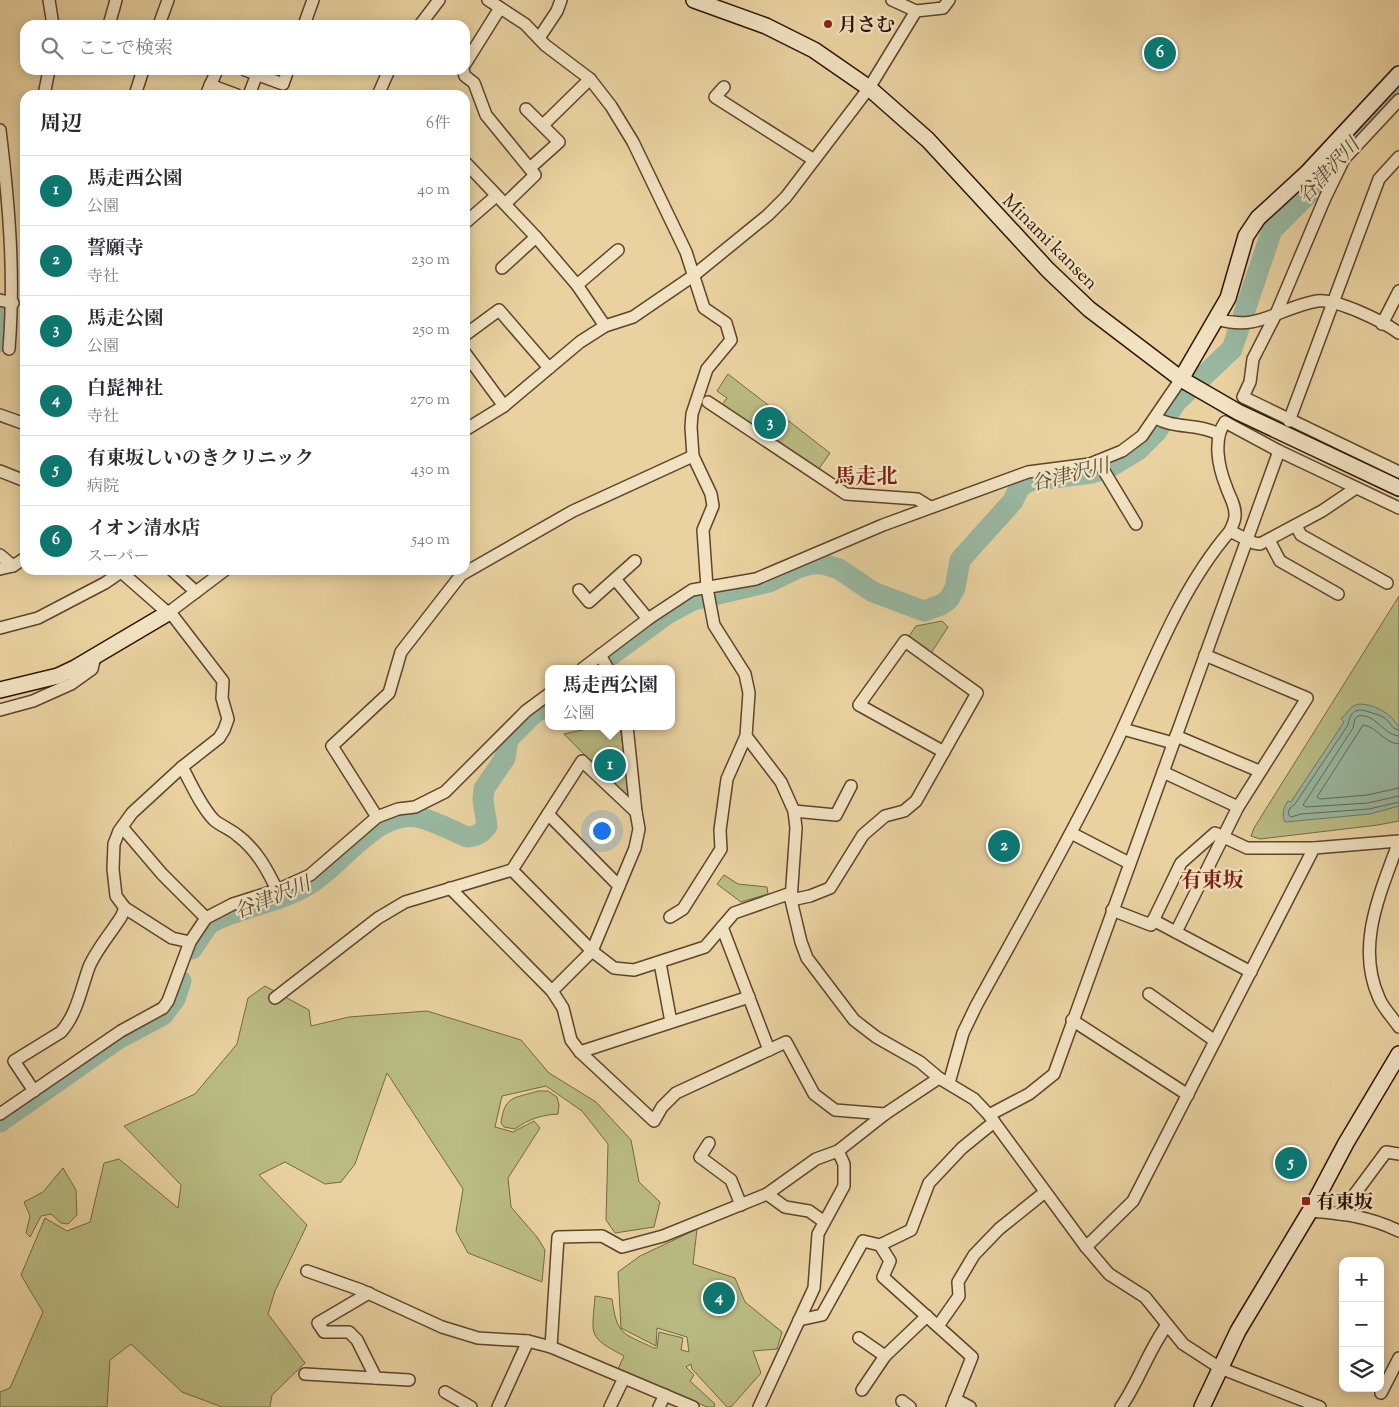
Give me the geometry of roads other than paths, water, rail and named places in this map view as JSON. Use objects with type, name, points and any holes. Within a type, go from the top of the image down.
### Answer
[{"type":"street","points":[[49,0],[52,20]]},
{"type":"street","points":[[110,20],[116,0]]},
{"type":"street","points":[[161,20],[168,0]]},
{"type":"street","points":[[306,20],[313,0]]},
{"type":"street","points":[[424,20],[439,0]]},
{"type":"street","points":[[488,0],[525,24],[539,38],[590,79],[611,106],[633,142],[686,252],[704,308],[726,323],[731,340],[707,369],[692,414],[693,456],[711,494],[713,506],[703,530],[707,588],[714,625],[745,674],[749,693],[746,736],[727,779],[720,830],[721,849],[684,909],[670,917]]},
{"type":"street","points":[[539,38],[557,11],[561,0]]},
{"type":"street","name":"Minami kansen","points":[[694,0],[766,26],[814,50],[869,88],[928,140],[1048,270],[1082,302],[1181,379],[1238,412],[1399,488]]},
{"type":"street","points":[[892,0],[916,11],[943,8],[949,0]]},
{"type":"street","points":[[470,56],[500,8]]},
{"type":"street","points":[[470,427],[504,406],[580,342],[605,326],[633,316],[693,276],[768,216],[786,197],[869,88],[916,11]]},
{"type":"street","points":[[587,665],[648,619],[692,590],[756,579],[808,555],[930,507],[1028,472],[1090,464],[1122,451],[1142,436],[1156,418],[1217,319],[1234,280],[1246,236],[1258,218],[1307,173],[1399,74]]},
{"type":"street","points":[[45,90],[48,75]]},
{"type":"street","points":[[137,90],[142,75]]},
{"type":"street","points":[[208,90],[215,75]]},
{"type":"street","points":[[251,90],[258,75]]},
{"type":"street","points":[[260,75],[283,84],[286,75]]},
{"type":"street","points":[[380,90],[387,75]]},
{"type":"street","points":[[465,75],[474,82],[486,115],[536,175],[470,221]]},
{"type":"street","points":[[543,125],[590,79]]},
{"type":"street","points":[[724,87],[715,97],[814,160]]},
{"type":"street","points":[[1399,100],[1344,159],[1325,198],[1276,314],[1252,359],[1250,382],[1243,397],[1399,472]]},
{"type":"street","points":[[526,109],[559,142],[530,168]]},
{"type":"street","points":[[0,130],[13,303],[9,349]]},
{"type":"street","points":[[1290,420],[1379,179],[1399,157]]},
{"type":"street","points":[[470,167],[536,237],[577,285],[605,326]]},
{"type":"street","points":[[502,268],[536,237]]},
{"type":"street","points":[[577,285],[618,250]]},
{"type":"street","points":[[1382,324],[1399,290]]},
{"type":"street","points":[[0,300],[13,303]]},
{"type":"street","points":[[1217,319],[1234,324],[1251,324],[1319,301],[1333,302],[1399,333]]},
{"type":"street","points":[[470,331],[499,310],[549,368]]},
{"type":"street","points":[[470,360],[504,406]]},
{"type":"street","points":[[708,402],[846,494],[916,499],[930,507]]},
{"type":"street","points":[[0,415],[20,422]]},
{"type":"street","points":[[1156,418],[1169,423],[1208,428],[1218,434]]},
{"type":"street","points":[[551,1346],[558,1237],[602,1236],[622,1247],[663,1236],[741,1205],[767,1194],[816,1159],[838,1150],[885,1114],[944,1081],[976,1006],[1072,834],[1124,728],[1184,598],[1210,554],[1230,531],[1235,516],[1235,506],[1225,485],[1218,452],[1218,434],[1225,422],[1279,451],[1399,508]]},
{"type":"street","points":[[799,1320],[822,1315],[863,1241],[880,1245],[911,1230],[929,1183],[992,1118],[1030,1094],[1054,1074],[1279,451]]},
{"type":"street","points":[[470,570],[573,510],[693,456]]},
{"type":"street","points":[[1098,461],[1136,524]]},
{"type":"street","points":[[0,470],[20,479]]},
{"type":"street","points":[[1230,531],[1260,544],[1296,526],[1356,488]]},
{"type":"street","points":[[1296,526],[1301,534],[1387,583]]},
{"type":"street","points":[[1269,540],[1280,561],[1338,594]]},
{"type":"street","points":[[0,555],[13,566]]},
{"type":"street","points":[[0,569],[13,566],[20,561]]},
{"type":"street","points":[[579,590],[589,602],[636,561]]},
{"type":"street","points":[[0,628],[38,618],[105,583],[115,575]]},
{"type":"street","points":[[125,575],[169,612],[223,681],[222,698],[228,719],[219,738],[182,767],[132,813],[122,827],[114,844],[113,869],[116,896],[125,908],[172,938],[190,942]]},
{"type":"street","points":[[177,575],[196,592]]},
{"type":"street","points":[[0,690],[58,676],[95,657],[169,612],[218,575]]},
{"type":"street","points":[[377,817],[332,746],[389,693],[401,652],[461,575]]},
{"type":"street","points":[[615,579],[648,619]]},
{"type":"street","points":[[512,870],[592,951],[614,968],[634,970],[660,963],[706,947],[734,913],[791,897],[810,896],[830,888],[863,835],[885,816],[904,811],[916,801],[944,752],[977,693],[905,641],[859,705],[944,752]]},
{"type":"street","points":[[600,655],[606,665]]},
{"type":"street","points":[[1176,932],[1238,807],[1259,771],[1307,698],[1205,655]]},
{"type":"street","points":[[0,710],[33,702],[71,684],[92,669],[95,657]]},
{"type":"street","points":[[0,1114],[121,1031],[162,1008],[168,1001],[190,942],[206,918],[233,904],[277,890],[310,875],[377,817],[398,809],[415,807],[445,792],[526,711],[545,697]]},
{"type":"street","points":[[1124,728],[1174,739],[1259,771]]},
{"type":"street","points":[[552,991],[592,951],[635,848],[639,829],[627,730]]},
{"type":"street","points":[[746,736],[781,782],[794,811],[796,828],[791,897],[801,942],[808,958],[854,1020],[876,1037],[920,1062],[944,1081],[974,1099],[992,1118],[1086,1248],[1110,1274],[1145,1297],[1183,1344],[1220,1368],[1320,1407]]},
{"type":"street","points":[[275,998],[378,918],[405,902],[512,870],[582,760],[636,812]]},
{"type":"street","points":[[182,767],[205,809],[216,821],[238,835],[254,852],[266,866],[277,890]]},
{"type":"street","points":[[1162,772],[1238,807]]},
{"type":"street","points":[[794,811],[836,815],[851,786]]},
{"type":"street","points":[[548,814],[619,886]]},
{"type":"street","points":[[122,827],[162,874],[206,918]]},
{"type":"street","points":[[1112,910],[1151,925],[1181,863],[1215,833],[1247,848],[1314,848],[1399,841],[1375,908],[1368,938],[1370,971],[1379,1000],[1399,1027]]},
{"type":"street","points":[[1072,834],[1129,863]]},
{"type":"street","points":[[1086,1248],[1133,1202],[1314,848]]},
{"type":"street","points":[[450,888],[552,991],[563,1008],[571,1040],[580,1052],[654,1121],[662,1107],[676,1093],[786,1042],[814,1094],[835,1110],[885,1114]]},
{"type":"street","points":[[34,1091],[14,1061],[61,1032],[67,1025],[75,1009],[90,965],[122,917],[125,908]]},
{"type":"street","points":[[1153,920],[1251,972]]},
{"type":"street","points":[[722,927],[769,1050]]},
{"type":"street","points":[[660,963],[671,1022]]},
{"type":"street","points":[[1149,994],[1215,1041]]},
{"type":"street","points":[[580,1052],[749,997]]},
{"type":"street","points":[[1072,1020],[1188,1095]]},
{"type":"street","points":[[1202,1407],[1238,1331],[1310,1211],[1346,1143],[1399,1054]]},
{"type":"street","points":[[709,1143],[700,1157],[731,1180],[741,1205]]},
{"type":"street","points":[[759,1407],[814,1288],[818,1234],[823,1221],[844,1186],[844,1164],[838,1150]]},
{"type":"street","points":[[1340,1214],[1386,1152],[1399,1154]]},
{"type":"street","points":[[938,1326],[959,1296],[958,1282],[974,1255],[998,1229],[1045,1192]]},
{"type":"street","points":[[767,1194],[785,1207],[809,1211],[823,1221]]},
{"type":"street","points":[[1310,1211],[1376,1220],[1399,1231]]},
{"type":"street","points":[[880,1245],[890,1261],[883,1277],[972,1357],[954,1403],[970,1407]]},
{"type":"street","points":[[307,1271],[369,1293],[442,1327],[478,1338],[528,1341],[551,1346],[693,1407]]},
{"type":"street","points":[[369,1293],[318,1322],[324,1332],[349,1332],[357,1340],[376,1378]]},
{"type":"street","points":[[862,1390],[885,1356],[927,1316]]},
{"type":"street","points":[[1121,1407],[1136,1385],[1154,1344],[1167,1325]]},
{"type":"street","points":[[858,1338],[885,1356]]},
{"type":"street","points":[[498,1407],[528,1341]]},
{"type":"street","points":[[1381,1393],[1399,1358]]},
{"type":"street","points":[[306,1374],[409,1380]]},
{"type":"street","points":[[610,1407],[624,1378]]},
{"type":"street","points":[[445,1392],[471,1407]]},
{"type":"street","points":[[660,1407],[665,1395]]},
{"type":"water","points":[[1359,704],[1380,709],[1399,726],[1399,806],[1370,814],[1285,822],[1283,817],[1288,801],[1291,802],[1344,722],[1341,719],[1353,706]]},
{"type":"waterway","name":"谷津沢川","points":[[597,665],[667,614],[693,600],[769,582],[800,567],[811,564],[823,564],[839,569],[873,592],[924,611],[941,605],[949,599],[955,588],[960,560],[1013,501],[1019,488],[1029,481],[1092,473],[1110,467],[1138,450],[1157,431],[1177,401],[1232,349],[1272,230],[1312,190],[1331,164],[1399,92]]},
{"type":"waterway","points":[[0,314],[4,318],[0,342]]},
{"type":"waterway","name":"谷津沢川","points":[[192,949],[208,925],[227,915],[298,891],[321,876],[375,829],[390,821],[405,817],[421,818],[467,837],[481,833],[487,826],[483,800],[484,789],[505,758],[508,739],[545,705]]},
{"type":"waterway","name":"谷津沢川","points":[[0,1122],[118,1039],[163,1015],[175,999],[181,981]]},
{"type":"place","name":"月さむ","points":[[828,24]]},
{"type":"place","name":"イオン清水店","points":[[1160,53]]},
{"type":"place","name":"馬走公園","points":[[770,423]]},
{"type":"place","name":"馬走西公園","points":[[610,765]]},
{"type":"place","name":"誓願寺","points":[[1004,846]]},
{"type":"place","name":"有東坂しいのきクリニック","points":[[1291,1163]]},
{"type":"place","name":"有東坂","points":[[1306,1201]]},
{"type":"place","name":"白髭神社","points":[[719,1298]]},
{"type":"district","name":"馬走北","points":[[866,476]]},
{"type":"district","name":"有東坂","points":[[1212,880]]}]
